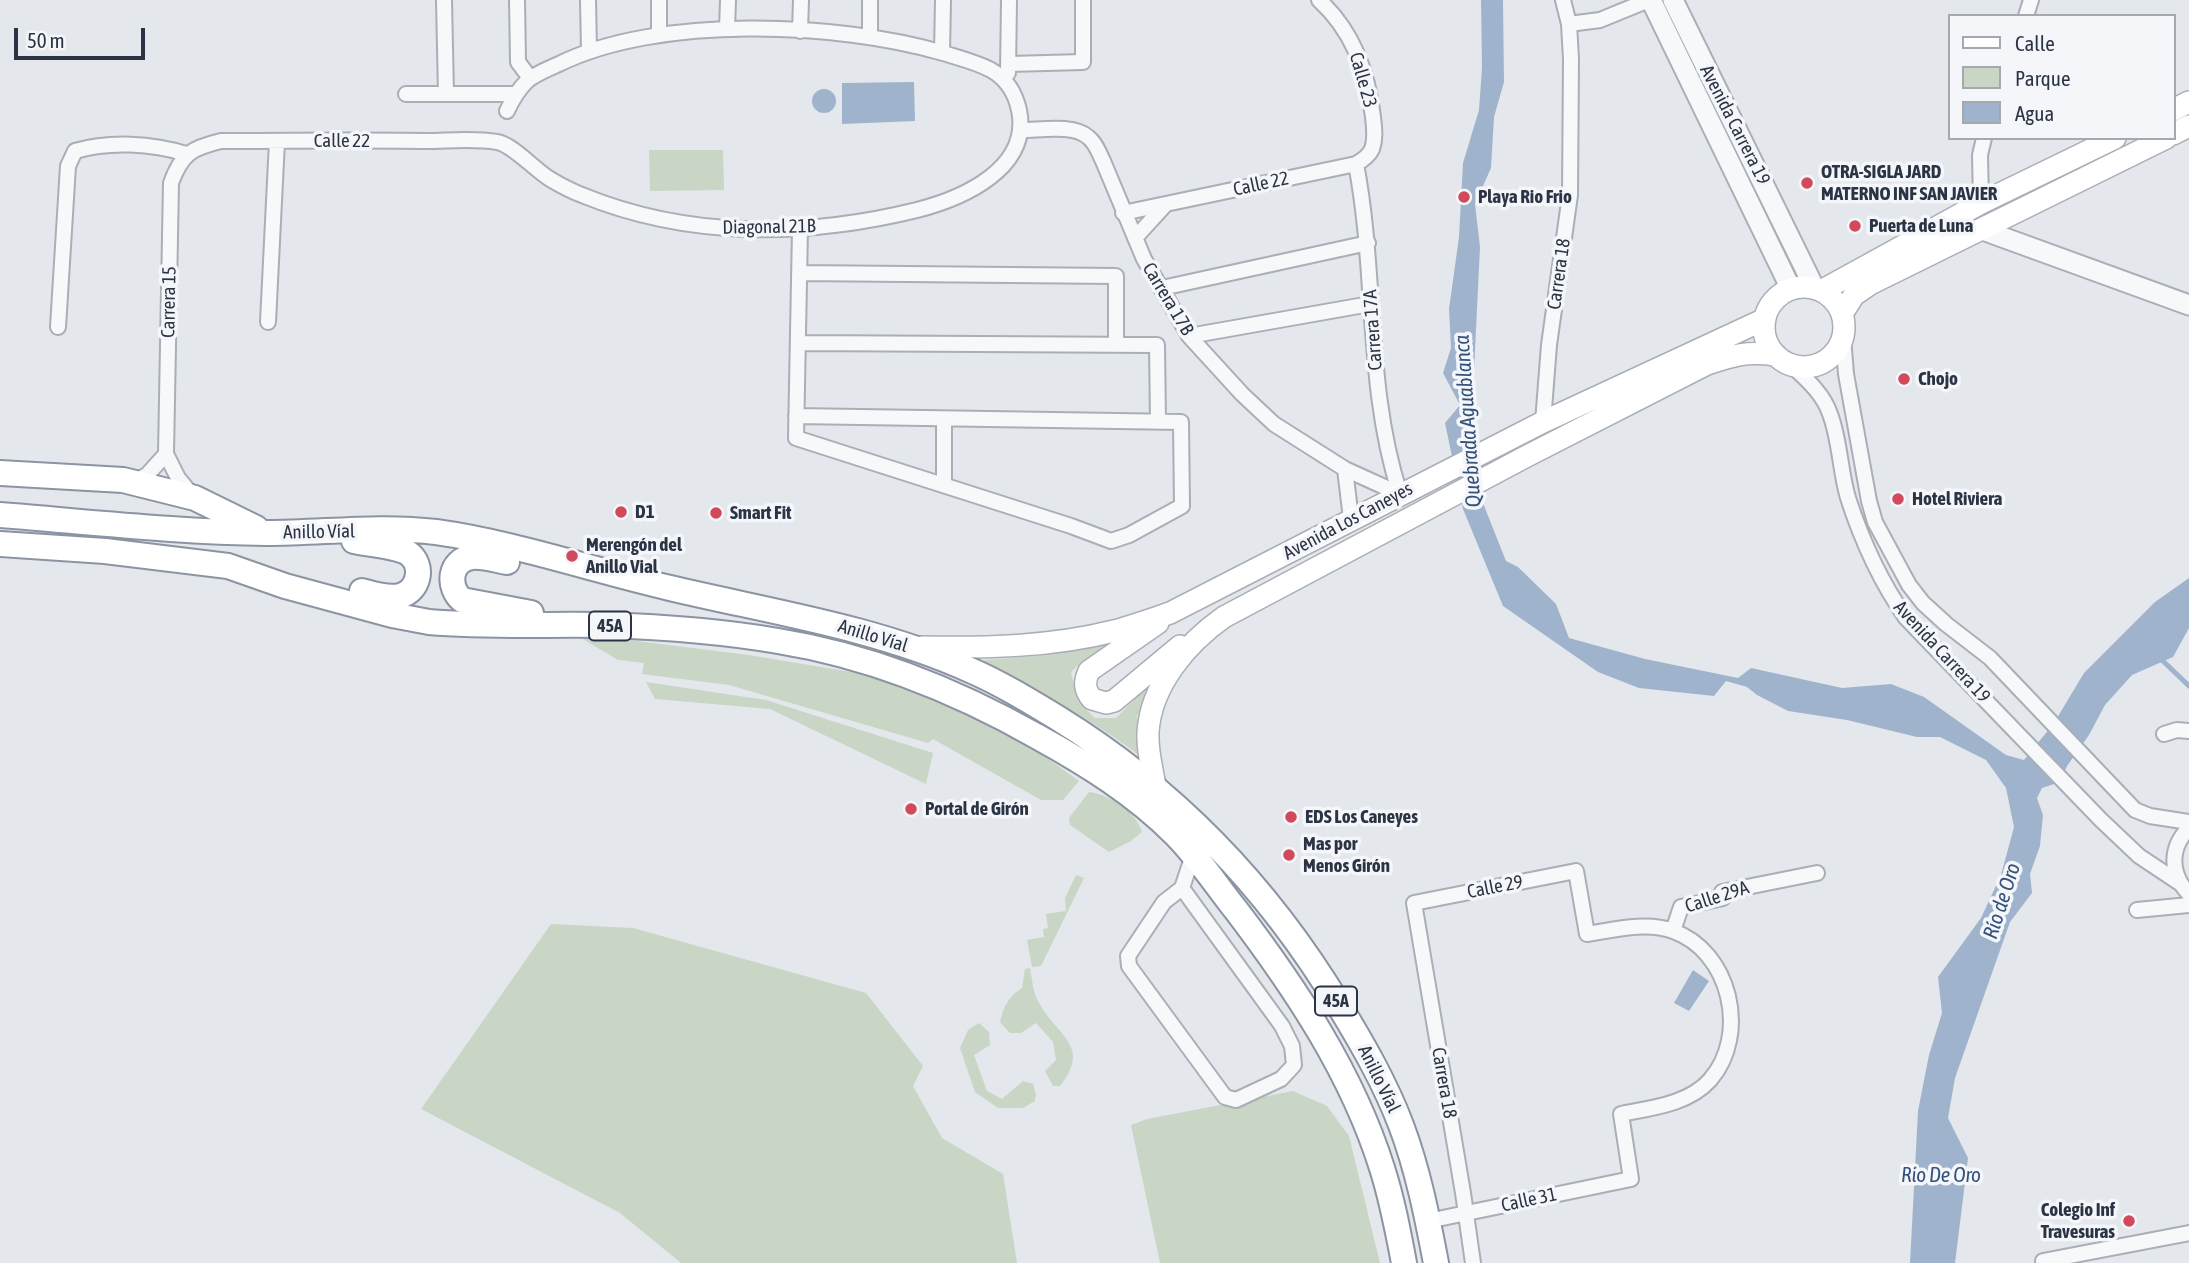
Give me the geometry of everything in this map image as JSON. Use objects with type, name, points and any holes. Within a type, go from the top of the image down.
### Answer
[{"type":"highway","points":[[0,473],[123,480],[195,498],[266,533]]},
{"type":"highway","name":"Anillo Víal","points":[[0,514],[178,529],[266,533],[411,530],[436,533],[509,547],[713,598],[808,617],[912,647],[970,670],[1019,695],[1129,765],[1155,786],[1205,831],[1248,879],[1297,941],[1367,1052],[1388,1096],[1411,1154],[1436,1263]]},
{"type":"highway","points":[[285,586],[337,587],[398,597],[408,593],[418,578],[414,560],[402,550],[292,532]]},
{"type":"highway","name":"Anillo Víal","points":[[0,544],[83,549],[228,566],[285,586],[392,615],[429,622],[473,625],[604,625],[695,630],[779,641],[839,653],[888,668],[945,689],[1008,720],[1097,772],[1129,794],[1177,835],[1301,1000],[1341,1072],[1381,1166],[1404,1263]]},
{"type":"highway","points":[[604,625],[462,600],[453,588],[452,575],[463,560],[476,557],[545,568],[612,572]]},
{"type":"main road","points":[[1818,290],[1981,203],[2111,140]]},
{"type":"main road","points":[[1842,314],[1854,295],[1870,284],[2162,140]]},
{"type":"main road","points":[[1803,287],[1818,290],[1834,300],[1842,314],[1843,337],[1839,347],[1822,362],[1812,366],[1783,360],[1766,338],[1765,318],[1770,306],[1779,296],[1791,289],[1803,287]]},
{"type":"main road","name":"Avenida Los Caneyes","points":[[912,647],[974,648],[1070,640],[1113,631],[1170,613],[1436,475],[1765,318]]},
{"type":"main road","name":"Avenida Los Caneyes","points":[[1155,786],[1148,731],[1153,705],[1171,668],[1207,629],[1446,498],[1707,364],[1732,355],[1753,352],[1783,360]]},
{"type":"main road","points":[[1170,613],[1142,636],[1089,671],[1086,687],[1093,698],[1106,703],[1114,701],[1160,660],[1207,629]]},
{"type":"street","points":[[444,0],[446,94]]},
{"type":"street","points":[[517,0],[518,62],[530,79]]},
{"type":"street","points":[[588,0],[589,50]]},
{"type":"street","points":[[659,0],[659,34]]},
{"type":"street","points":[[727,29],[728,0]]},
{"type":"street","points":[[800,31],[801,0]]},
{"type":"street","points":[[870,0],[870,36]]},
{"type":"street","points":[[943,0],[943,53]]},
{"type":"street","points":[[1009,0],[1007,81],[1019,106],[1022,130]]},
{"type":"street","points":[[1009,64],[1083,62],[1083,0]]},
{"type":"street","name":"Calle 23","points":[[1319,0],[1336,18],[1352,42],[1363,69],[1371,102],[1375,135],[1372,148],[1367,157],[1356,164]]},
{"type":"street","name":"Carrera 18","points":[[1543,422],[1549,345],[1570,195],[1569,24],[1563,0]]},
{"type":"street","points":[[1569,24],[1601,20],[1650,0]]},
{"type":"street","name":"Avenida Carrera 19","points":[[1650,0],[1791,289]]},
{"type":"street","name":"Avenida Carrera 19","points":[[1673,0],[1818,290]]},
{"type":"street","points":[[507,111],[515,94],[530,79],[589,50],[659,34],[727,29],[870,36],[943,53],[984,67],[1007,81]]},
{"type":"street","points":[[406,94],[515,94]]},
{"type":"street","name":"Carrera 17B","points":[[1022,130],[1072,130],[1087,135],[1103,161],[1144,259],[1189,337],[1242,394],[1275,424],[1345,468],[1400,494]]},
{"type":"street","name":"Diagonal 21B","points":[[501,142],[550,179],[581,195],[629,212],[710,227],[754,231],[800,229],[891,216],[948,199],[992,176],[1007,162],[1018,146],[1022,130]]},
{"type":"street","points":[[1981,203],[1980,155],[1984,140]]},
{"type":"street","name":"Calle 22","points":[[186,154],[203,145],[221,141],[501,142]]},
{"type":"street","points":[[268,321],[277,141]]},
{"type":"street","points":[[58,327],[68,166],[75,151],[92,146],[163,146],[186,154]]},
{"type":"street","name":"Carrera 15","points":[[166,454],[171,183],[177,166],[186,154]]},
{"type":"street","name":"Calle 22","points":[[1124,213],[1356,164]]},
{"type":"street","name":"Carrera 17A","points":[[1356,164],[1368,243],[1375,371],[1385,434],[1400,494]]},
{"type":"street","points":[[1135,238],[1166,204]]},
{"type":"street","points":[[796,416],[1181,422],[1182,506],[1111,541],[944,484],[796,438],[796,416],[800,273],[800,229]]},
{"type":"street","points":[[1980,229],[2189,305]]},
{"type":"street","points":[[1162,288],[1368,243]]},
{"type":"street","points":[[800,273],[1116,276],[1116,344]]},
{"type":"street","points":[[1189,337],[1370,304]]},
{"type":"street","name":"Avenida Carrera 19","points":[[1843,337],[1855,428],[1875,522],[1909,585],[1945,624],[1990,658],[2125,800],[2143,814],[2189,822]]},
{"type":"street","points":[[798,343],[1157,345],[1158,421]]},
{"type":"street","name":"Avenida Carrera 19","points":[[1783,360],[1812,385],[1830,414],[1847,495],[1870,555],[1889,593],[1906,618],[2138,856],[2185,889]]},
{"type":"street","points":[[944,419],[944,484]]},
{"type":"street","points":[[123,480],[135,482],[158,465],[166,454],[178,478],[195,498]]},
{"type":"street","points":[[1345,468],[1351,519]]},
{"type":"street","points":[[2164,734],[2177,730],[2189,732]]},
{"type":"street","points":[[2185,889],[2176,876],[2174,856],[2181,837],[2189,828]]},
{"type":"street","points":[[1182,888],[1282,1026],[1292,1046],[1294,1065],[1281,1079],[1236,1100],[1225,1097],[1129,966],[1128,956],[1164,902],[1182,888],[1193,855]]},
{"type":"street","name":"Calle 29","points":[[1414,903],[1576,871],[1587,934],[1650,927],[1673,931]]},
{"type":"street","name":"Calle 29A","points":[[1673,931],[1681,907],[1723,898],[1722,892],[1817,873]]},
{"type":"street","name":"Carrera 18","points":[[1414,903],[1473,1263]]},
{"type":"street","points":[[2137,910],[2189,905]]},
{"type":"street","name":"Calle 31","points":[[1428,1221],[1631,1178],[1621,1114],[1688,1096],[1710,1081],[1721,1063],[1728,1042],[1732,1018],[1729,995],[1721,977],[1713,961],[1699,947],[1673,931]]},
{"type":"street","points":[[2043,1261],[2189,1233]]},
{"type":"green space","points":[[649,150],[723,150],[724,190],[650,191]]},
{"type":"green space","points":[[1139,632],[1087,658],[1071,672],[1078,698],[1095,718],[1116,718],[1159,675],[1137,716],[1140,756],[1060,704],[975,661],[1046,655]]},
{"type":"green space","points":[[588,635],[749,655],[863,674],[940,701],[1025,742],[1079,781],[1063,800],[1041,800],[933,739],[928,743],[729,685],[642,674],[644,663],[618,660],[581,638]]},
{"type":"green space","points":[[646,682],[766,700],[933,753],[926,784],[770,709],[655,699]]},
{"type":"green space","points":[[1089,792],[1105,796],[1121,805],[1134,818],[1142,832],[1109,852],[1070,825],[1069,818]]},
{"type":"green space","points":[[1076,875],[1084,878],[1041,966],[1032,967],[1027,940],[1044,937],[1043,929],[1048,928],[1046,914],[1066,911],[1065,898]]},
{"type":"green space","points":[[551,924],[633,928],[866,993],[923,1066],[913,1086],[942,1138],[1003,1174],[1017,1263],[681,1263],[620,1213],[421,1109]]},
{"type":"green space","points":[[1030,968],[1038,1001],[1072,1050],[1073,1060],[1069,1072],[1060,1086],[1053,1086],[1045,1071],[1056,1060],[1053,1042],[1036,1023],[1021,1033],[1010,1033],[1000,1022],[1007,1002],[1022,988],[1025,969]]},
{"type":"green space","points":[[979,1023],[989,1032],[990,1045],[974,1055],[987,1091],[1002,1099],[1023,1081],[1033,1084],[1035,1101],[1023,1108],[998,1108],[975,1092],[960,1048],[968,1030]]},
{"type":"green space","points":[[1293,1091],[1327,1106],[1349,1136],[1380,1263],[1160,1263],[1131,1125],[1147,1119]]},
{"type":"water","points":[[1481,0],[1503,0],[1504,82],[1494,117],[1491,168],[1475,204],[1480,247],[1474,371],[1468,408],[1477,488],[1506,561],[1518,567],[1556,604],[1569,638],[1645,659],[1738,678],[1751,668],[1842,688],[1891,684],[1924,697],[2006,755],[2024,760],[2054,723],[2084,673],[2155,602],[2189,578],[2189,628],[2173,657],[2132,675],[2105,705],[2060,782],[2042,788],[2037,798],[2043,815],[2040,846],[2030,874],[2032,893],[2010,922],[1955,1078],[1948,1118],[1968,1158],[1955,1263],[1910,1263],[1918,1111],[1929,1055],[1942,1013],[1938,977],[1981,918],[2001,875],[2014,827],[2006,788],[1986,760],[1940,737],[1917,737],[1847,720],[1788,711],[1747,687],[1726,681],[1714,696],[1639,688],[1598,672],[1503,606],[1463,509],[1445,423],[1460,405],[1443,373],[1451,348],[1449,309],[1459,237],[1463,163],[1479,110],[1482,68]]},
{"type":"water","points":[[914,82],[915,121],[842,124],[842,83]]},
{"type":"water","points":[[824,89],[833,92],[836,101],[833,110],[824,113],[815,110],[812,101],[815,92]]},
{"type":"water","points":[[1693,970],[1709,981],[1689,1011],[1674,1003]]},
{"type":"waterway","points":[[2157,659],[2163,661],[2189,686]]},
{"type":"place","name":"OTRA-SIGLA JARD MATERNO INF SAN JAVIER","points":[[1807,183]]},
{"type":"place","name":"Playa Rio Frio","points":[[1464,197]]},
{"type":"place","name":"Puerta de Luna","points":[[1855,226]]},
{"type":"place","name":"Chojo","points":[[1904,379]]},
{"type":"place","name":"Hotel Riviera","points":[[1898,499]]},
{"type":"place","name":"D1","points":[[621,512]]},
{"type":"place","name":"Smart Fit","points":[[716,513]]},
{"type":"place","name":"Merengón del Anillo Vial","points":[[572,556]]},
{"type":"place","name":"Portal de Girón","points":[[911,809]]},
{"type":"place","name":"EDS Los Caneyes","points":[[1291,817]]},
{"type":"place","name":"Mas por Menos Girón","points":[[1289,855]]},
{"type":"place","name":"Colegio Inf Travesuras","points":[[2129,1221]]},
{"type":"water label","name":"Quebrada Aguablanca","points":[[1468,421]]},
{"type":"water label","name":"Río de Oro","points":[[2002,901]]},
{"type":"water label","name":"Rio De Oro","points":[[1941,1175]]}]
